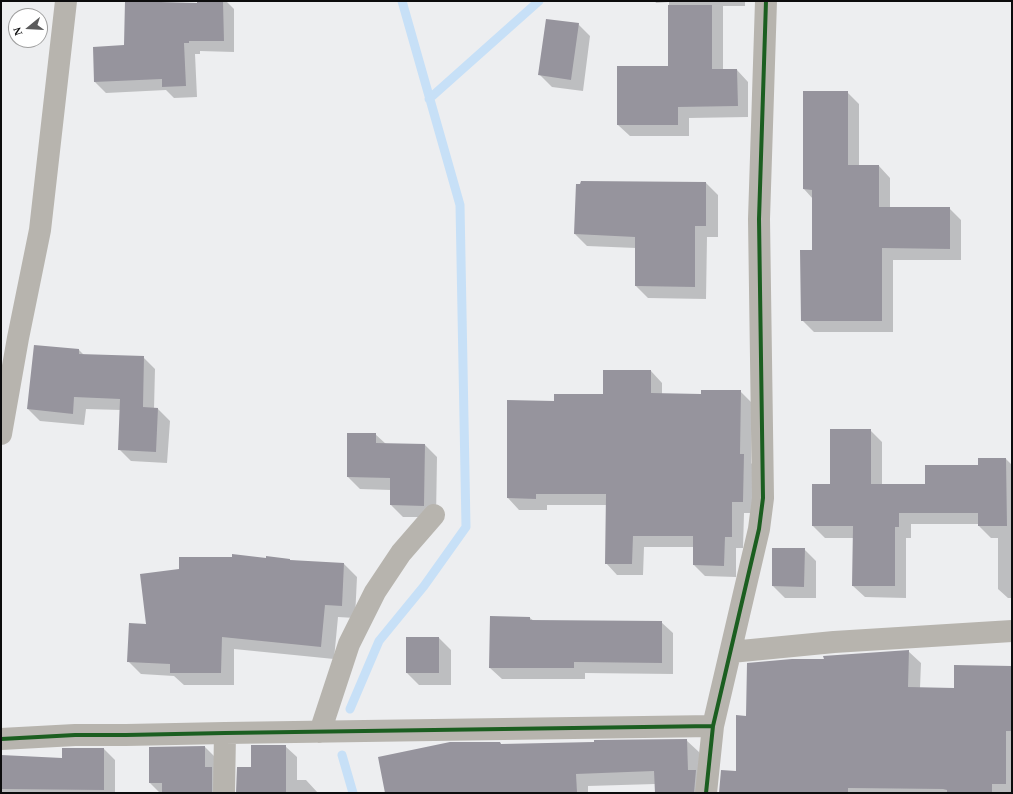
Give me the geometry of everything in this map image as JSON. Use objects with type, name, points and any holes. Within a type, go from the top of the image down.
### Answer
[{"type":"street","points":[[1,434],[18,338],[40,230],[66,1]]},
{"type":"street","points":[[706,793],[713,726],[759,528],[763,498],[759,219],[766,1]]},
{"type":"street","points":[[320,732],[349,644],[375,592],[401,553],[434,515]]},
{"type":"street","points":[[731,652],[834,642],[1012,630]]},
{"type":"street","points":[[1,738],[74,735],[713,726]]},
{"type":"street","points":[[224,793],[225,733]]},
{"type":"building","points":[[125,1],[197,3],[197,1],[223,1],[224,41],[189,41],[189,43],[184,43],[186,86],[162,87],[162,79],[94,82],[93,47],[124,45]]},
{"type":"building","points":[[668,5],[712,5],[712,69],[737,69],[738,106],[678,107],[678,125],[617,125],[617,66],[668,66]]},
{"type":"building","points":[[546,19],[579,23],[571,80],[538,75]]},
{"type":"building","points":[[803,91],[848,91],[848,165],[879,165],[879,207],[950,207],[950,249],[882,248],[882,321],[801,321],[800,250],[812,250],[812,190],[803,189]]},
{"type":"building","points":[[581,181],[706,182],[706,226],[695,226],[695,287],[635,286],[635,237],[574,234],[576,184],[580,184]]},
{"type":"building","points":[[34,345],[79,349],[79,354],[144,356],[143,407],[158,408],[156,452],[118,450],[120,399],[74,397],[73,414],[27,409]]},
{"type":"building","points":[[603,370],[651,370],[651,393],[701,394],[701,390],[741,390],[740,454],[744,454],[743,502],[732,502],[732,537],[725,537],[724,566],[693,565],[693,536],[633,536],[632,564],[605,564],[606,494],[536,494],[536,499],[507,498],[507,400],[554,401],[554,394],[603,394]]},
{"type":"building","points":[[830,429],[871,429],[871,484],[925,484],[925,465],[978,465],[978,458],[1006,458],[1007,526],[978,526],[978,513],[899,513],[899,527],[895,527],[895,586],[852,586],[853,526],[812,526],[812,484],[830,484]]},
{"type":"building","points":[[347,433],[376,433],[376,443],[425,444],[424,506],[390,505],[390,478],[347,477]]},
{"type":"building","points":[[772,548],[805,548],[804,587],[772,586]]},
{"type":"building","points":[[232,554],[266,558],[266,556],[290,560],[344,563],[342,606],[325,605],[321,647],[222,637],[221,673],[170,673],[170,664],[127,662],[129,623],[146,624],[140,574],[179,569],[179,557],[232,557]]},
{"type":"building","points":[[490,616],[530,617],[530,620],[662,621],[662,663],[574,662],[574,668],[489,668]]},
{"type":"building","points":[[406,637],[439,637],[439,673],[406,673]]},
{"type":"building","points":[[909,650],[908,687],[954,688],[954,665],[1012,666],[1012,731],[1006,731],[1006,784],[992,784],[992,793],[947,793],[947,790],[943,789],[848,788],[848,793],[719,793],[721,770],[736,771],[736,715],[746,716],[747,663],[792,659],[824,659],[823,656]]},
{"type":"building","points":[[687,739],[688,770],[696,770],[694,793],[655,793],[654,771],[576,774],[577,792],[385,793],[378,757],[450,742],[500,742],[501,744],[594,742],[594,740]]},
{"type":"building","points":[[251,745],[286,745],[286,793],[236,793],[237,767],[251,767]]},
{"type":"building","points":[[205,746],[205,767],[212,767],[212,793],[162,793],[162,783],[149,783],[149,747]]},
{"type":"building","points":[[62,748],[104,748],[104,790],[1,789],[1,755],[62,758]]},
{"type":"waterway","points":[[350,709],[379,641],[424,586],[466,527],[460,205],[402,1]]},
{"type":"waterway","points":[[429,99],[539,1]]},
{"type":"waterway","points":[[342,755],[353,793]]},
{"type":"cycle path","points":[[706,793],[713,726],[759,529],[763,498],[759,219],[766,1]]},
{"type":"cycle path","points":[[1,739],[75,735],[713,726]]}]
